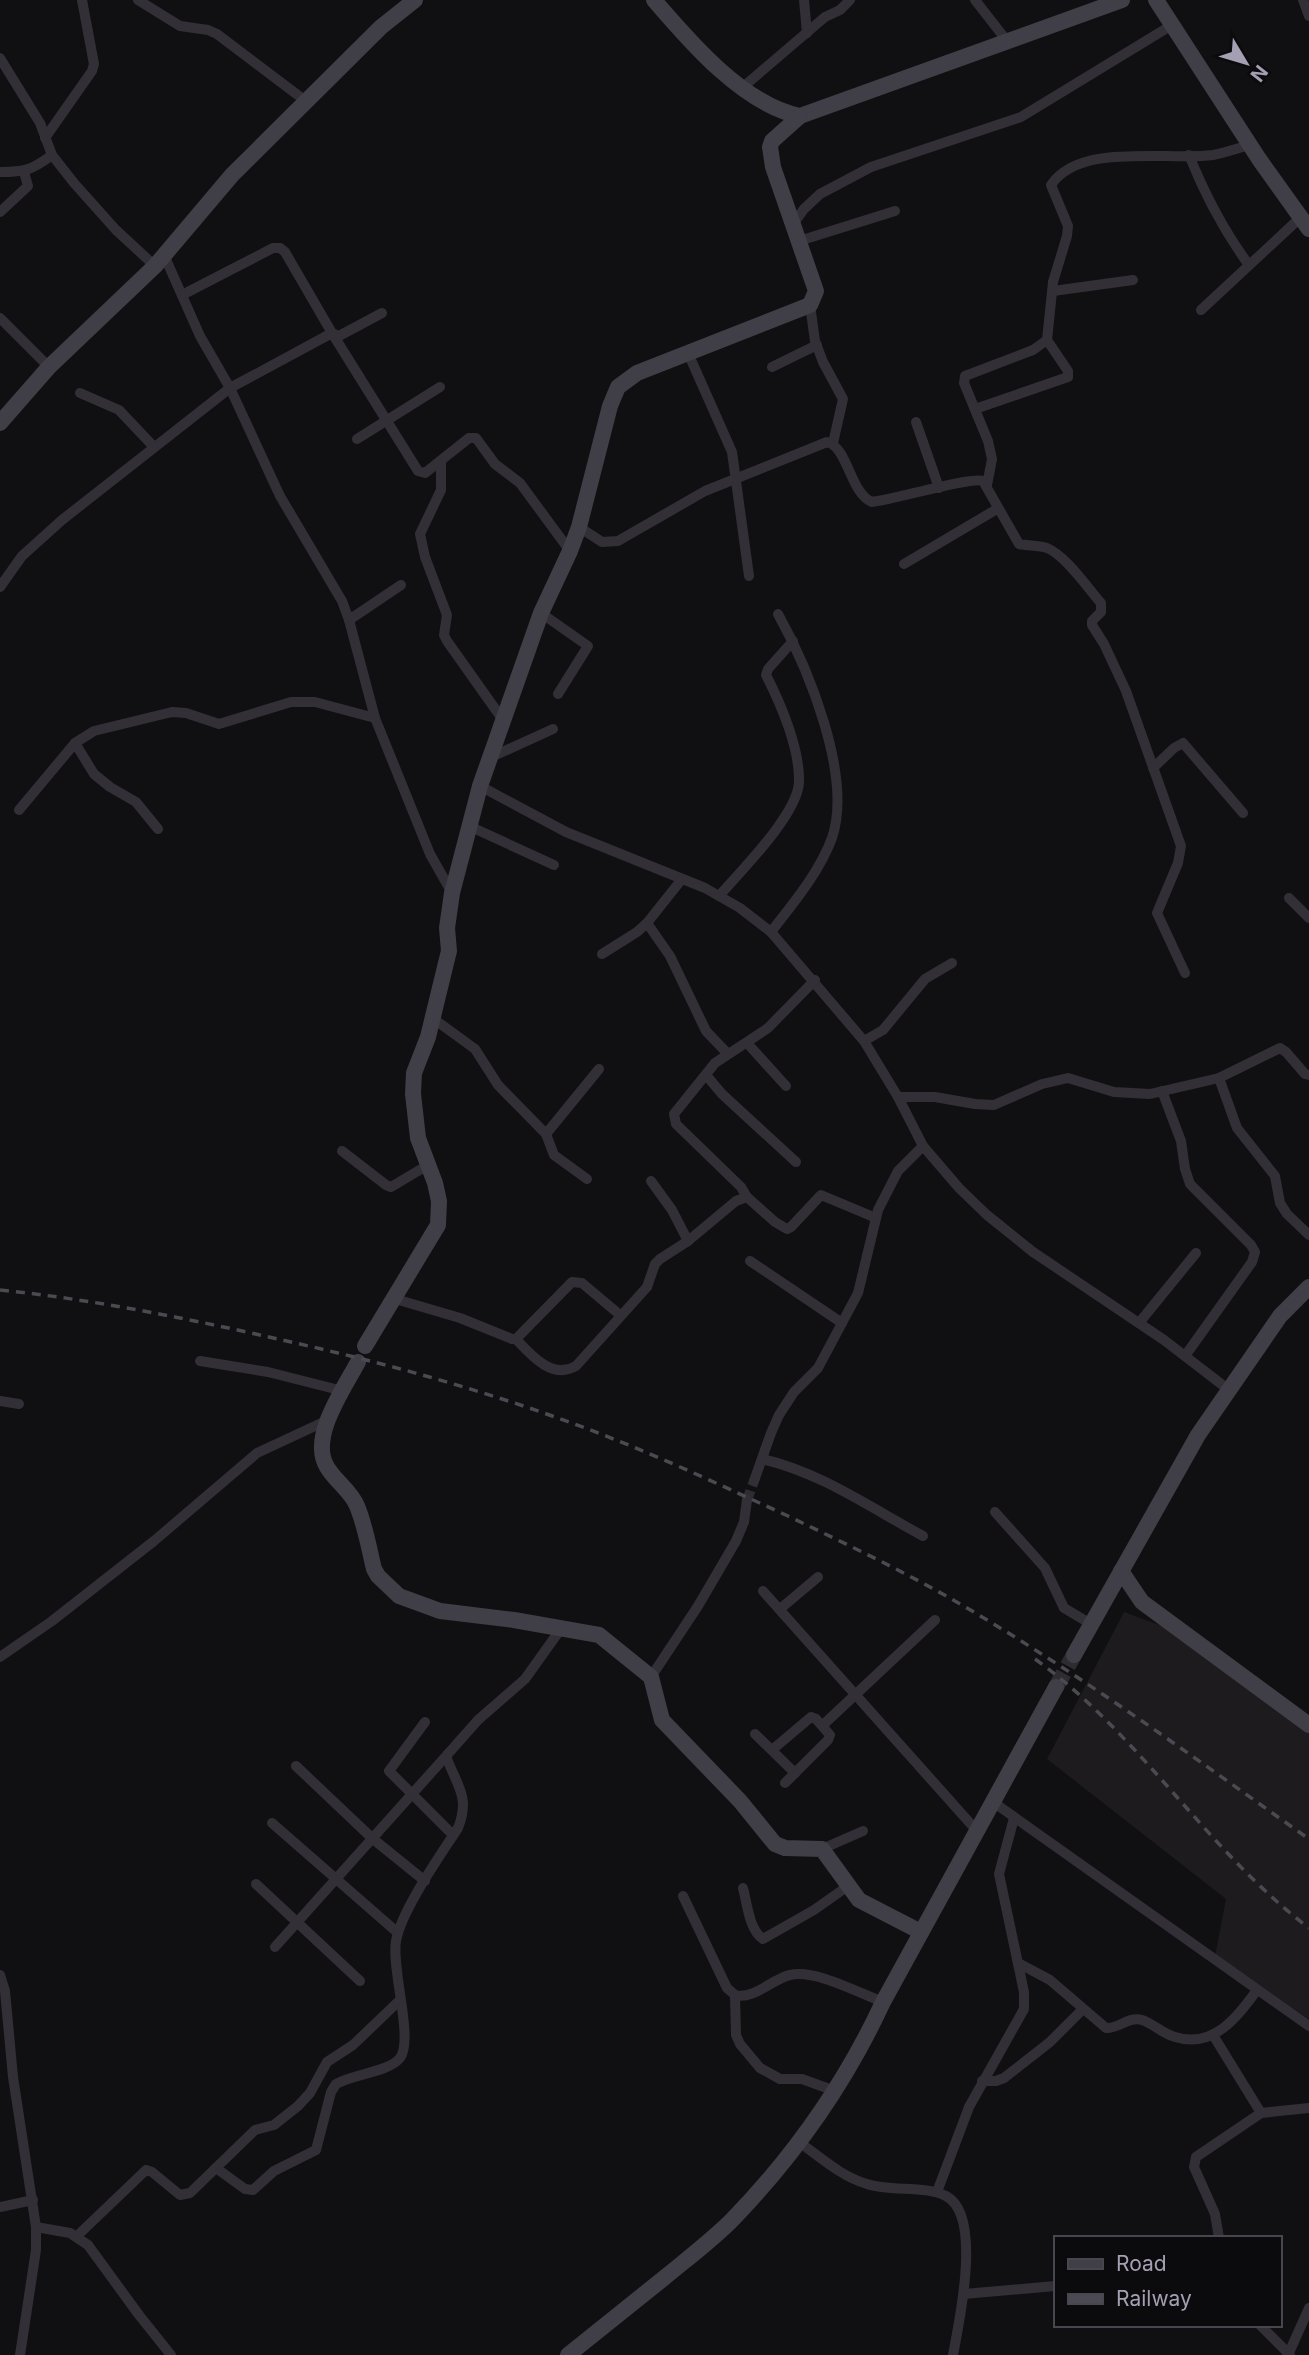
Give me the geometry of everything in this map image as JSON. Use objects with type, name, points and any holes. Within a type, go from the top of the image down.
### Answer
[{"type":"street","points":[[45,138],[92,71],[94,64],[82,0]]},
{"type":"street","points":[[138,0],[180,26],[217,34],[307,102]]},
{"type":"street","points":[[0,423],[49,367],[160,260],[232,175],[381,27],[415,0]]},
{"type":"street","points":[[654,0],[693,45],[763,103],[785,113],[800,116]]},
{"type":"street","points":[[804,0],[807,33]]},
{"type":"street","points":[[743,87],[850,0]]},
{"type":"street","points":[[975,0],[1007,41]]},
{"type":"street","points":[[1122,0],[800,116],[772,141],[770,147],[773,167],[816,291],[810,305],[817,345],[823,362],[844,399],[832,443],[867,500],[888,500],[978,478],[987,485],[997,509],[1019,544],[1050,550],[1062,559],[1101,603],[1101,612],[1092,621],[1121,679],[1181,852],[1159,910],[1185,972]]},
{"type":"street","points":[[1156,0],[1250,145],[1306,223],[1249,265],[1201,310]]},
{"type":"street","points":[[1303,0],[1309,16]]},
{"type":"street","points":[[793,224],[820,194],[871,167],[1021,117],[1172,25]]},
{"type":"street","points":[[0,58],[40,123],[52,155],[108,220],[160,260],[182,295],[200,336],[230,388],[280,496],[342,601],[375,718],[430,854],[452,893]]},
{"type":"street","points":[[975,409],[1068,377],[1068,371],[1047,340],[1053,291],[1067,236],[1065,217],[1051,185],[1059,174],[1088,161],[1118,157],[1212,155],[1250,145]]},
{"type":"street","points":[[0,172],[24,172],[34,169],[52,155]]},
{"type":"street","points":[[1189,155],[1205,195],[1233,244],[1249,265]]},
{"type":"street","points":[[0,212],[28,186],[24,172]]},
{"type":"street","points":[[799,241],[895,211]]},
{"type":"street","points":[[182,295],[272,248],[279,247],[285,252],[418,471],[425,473],[469,438],[476,438],[495,464],[520,483],[570,551]]},
{"type":"street","points":[[1053,291],[1133,280]]},
{"type":"street","points":[[365,1346],[438,1225],[439,1201],[418,1138],[413,1094],[414,1073],[428,1037],[449,951],[447,935],[452,893],[489,758],[541,613],[579,527],[610,406],[618,387],[638,373],[810,305]]},
{"type":"street","points":[[0,587],[22,556],[62,520],[230,388],[332,333],[340,336],[382,313]]},
{"type":"street","points":[[0,318],[49,367]]},
{"type":"street","points":[[987,485],[992,459],[964,383],[965,376],[1033,350],[1047,340]]},
{"type":"street","points":[[772,367],[817,345]]},
{"type":"street","points":[[688,353],[732,452],[749,576]]},
{"type":"street","points":[[357,439],[440,387]]},
{"type":"street","points":[[80,393],[119,410],[154,447]]},
{"type":"street","points":[[916,422],[939,488]]},
{"type":"street","points":[[579,527],[603,542],[618,541],[705,491],[827,442],[832,443]]},
{"type":"street","points":[[441,461],[441,490],[421,527],[422,545],[447,615],[444,635],[447,642],[503,720]]},
{"type":"street","points":[[904,564],[997,509]]},
{"type":"street","points":[[349,620],[401,585]]},
{"type":"street","points":[[541,613],[588,646],[558,694]]},
{"type":"street","points":[[771,932],[807,885],[826,852],[836,819],[837,795],[834,760],[824,723],[793,641],[778,614]]},
{"type":"street","points":[[719,896],[776,830],[796,796],[799,783],[792,737],[766,675],[768,669],[793,641]]},
{"type":"street","points":[[19,810],[75,743],[94,731],[172,712],[186,713],[219,724],[291,702],[315,702],[375,718]]},
{"type":"street","points":[[489,758],[553,729]]},
{"type":"street","points":[[75,743],[94,774],[136,802],[158,829]]},
{"type":"street","points":[[1153,768],[1183,743],[1243,813]]},
{"type":"street","points":[[480,786],[566,832],[719,896],[771,932],[864,1041],[898,1097],[923,1146],[960,1188],[1018,1241],[1139,1323],[1229,1390]]},
{"type":"street","points":[[470,826],[554,865]]},
{"type":"street","points":[[602,954],[637,932],[682,879]]},
{"type":"street","points":[[1289,898],[1309,918]]},
{"type":"street","points":[[646,923],[670,956],[698,1019],[728,1054]]},
{"type":"street","points":[[864,1041],[883,1030],[925,979],[952,964]]},
{"type":"street","points":[[815,981],[768,1028],[715,1063],[677,1109],[673,1119],[741,1186],[747,1198],[775,1222],[787,1228],[792,1227],[821,1195],[876,1218]]},
{"type":"street","points":[[431,1017],[475,1049],[498,1085],[546,1134],[554,1155],[587,1179]]},
{"type":"street","points":[[747,1043],[786,1086]]},
{"type":"street","points":[[898,1097],[935,1097],[994,1105],[1042,1084],[1068,1078],[1127,1094],[1162,1091],[1219,1078],[1280,1048],[1309,1075]]},
{"type":"street","points":[[546,1134],[599,1069]]},
{"type":"street","points":[[706,1075],[722,1094],[796,1162]]},
{"type":"street","points":[[1219,1078],[1237,1128],[1275,1176],[1280,1203],[1287,1214],[1309,1234]]},
{"type":"street","points":[[1162,1091],[1176,1124],[1185,1169],[1191,1184],[1255,1252],[1252,1262],[1185,1356]]},
{"type":"street","points":[[754,1481],[779,1415],[793,1392],[818,1368],[862,1282],[876,1218],[898,1171],[923,1146]]},
{"type":"street","points":[[342,1151],[391,1187],[428,1165]]},
{"type":"street","points":[[650,1181],[672,1210],[688,1241]]},
{"type":"street","points":[[392,1298],[460,1318],[506,1338],[516,1339],[539,1364],[568,1371],[576,1366],[647,1287],[655,1264],[688,1241],[736,1201],[747,1198]]},
{"type":"street","points":[[1139,1323],[1196,1253]]},
{"type":"street","points":[[750,1261],[842,1323]]},
{"type":"street","points":[[516,1339],[572,1282],[582,1283],[620,1315]]},
{"type":"street","points":[[1074,1655],[1198,1435],[1280,1316],[1309,1287]]},
{"type":"street","points":[[200,1361],[268,1372],[343,1391]]},
{"type":"street","points":[[358,1362],[328,1420],[320,1443],[321,1455],[328,1469],[356,1503],[374,1569],[391,1590],[399,1596],[440,1611],[514,1620],[560,1630],[587,1631],[599,1635],[652,1677],[662,1720],[740,1801],[775,1844],[785,1849],[822,1849],[859,1900],[921,1933]]},
{"type":"street","points":[[0,1401],[19,1404]]},
{"type":"street","points":[[0,1657],[52,1621],[154,1541],[257,1453],[269,1445],[328,1420]]},
{"type":"street","points":[[762,1459],[788,1465],[814,1476],[923,1536]]},
{"type":"street","points":[[652,1677],[736,1541],[744,1522],[747,1500]]},
{"type":"street","points":[[995,1512],[1045,1568],[1064,1608],[1091,1624]]},
{"type":"street","points":[[1121,1571],[1142,1602],[1309,1725]]},
{"type":"street","points":[[780,1609],[818,1577]]},
{"type":"street","points":[[763,1591],[977,1831]]},
{"type":"street","points":[[823,1725],[934,1620]]},
{"type":"street","points":[[275,1947],[478,1720],[525,1679],[560,1630]]},
{"type":"street","points":[[568,2355],[725,2227],[799,2142],[865,2042],[883,2002],[1056,1687]]},
{"type":"street","points":[[772,1750],[811,1717],[823,1725],[830,1735],[785,1783]]},
{"type":"street","points":[[425,1722],[389,1771],[453,1835]]},
{"type":"street","points":[[755,1734],[794,1773]]},
{"type":"street","points":[[216,2168],[251,2191],[274,2171],[314,2153],[331,2092],[336,2084],[399,2059],[405,2038],[395,1962],[398,1933],[407,1911],[453,1835],[463,1815],[465,1803],[447,1755]]},
{"type":"street","points":[[296,1766],[373,1839],[425,1881]]},
{"type":"street","points":[[993,1802],[1309,2026]]},
{"type":"street","points":[[937,2192],[960,2128],[982,2081],[1024,2009],[1024,1992],[999,1874],[1014,1818]]},
{"type":"street","points":[[272,1823],[398,1933]]},
{"type":"street","points":[[822,1849],[863,1831]]},
{"type":"street","points":[[256,1884],[360,1981]]},
{"type":"street","points":[[743,1888],[754,1929],[763,1939],[798,1920],[848,1886]]},
{"type":"street","points":[[683,1896],[727,1987],[735,1995],[736,2035],[740,2044],[760,2068],[780,2079],[802,2079],[835,2091]]},
{"type":"street","points":[[1017,1963],[1050,1980],[1108,2029],[1140,2019],[1175,2038],[1189,2040],[1213,2035],[1236,2018],[1257,1990]]},
{"type":"street","points":[[735,1995],[747,1995],[788,1975],[805,1973],[883,2002]]},
{"type":"street","points":[[0,1975],[5,1991],[12,2066],[36,2227],[36,2250],[19,2355]]},
{"type":"street","points":[[77,2236],[146,2170],[185,2196],[252,2133],[274,2125],[305,2099],[330,2059],[348,2049],[400,2000]]},
{"type":"street","points":[[982,2081],[1004,2078],[1050,2042],[1083,2009]]},
{"type":"street","points":[[1213,2035],[1261,2113]]},
{"type":"street","points":[[0,2073],[12,2066]]},
{"type":"street","points":[[323,2068],[331,2092]]},
{"type":"street","points":[[1219,2236],[1215,2214],[1196,2174],[1194,2162],[1200,2153],[1261,2113],[1309,2108]]},
{"type":"street","points":[[799,2142],[867,2185],[937,2192],[953,2201],[966,2232],[964,2294],[953,2355]]},
{"type":"street","points":[[0,2207],[33,2200]]},
{"type":"street","points":[[36,2227],[77,2236],[98,2256],[171,2355]]},
{"type":"street","points":[[964,2294],[1054,2286]]},
{"type":"street","points":[[1262,2327],[1289,2355],[1309,2308]]},
{"type":"shaded area","points":[[1124,1612],[1162,1626],[1309,1733],[1309,2019],[1215,1956],[1226,1899],[1047,1759]]},
{"type":"tunnel","points":[[747,1500],[754,1481]]},
{"type":"tunnel","points":[[1056,1687],[1074,1655]]},
{"type":"railway","points":[[0,1290],[146,1312],[374,1362],[496,1397],[638,1449],[788,1516],[955,1601],[1091,1686],[1309,1839]]},
{"type":"railway","points":[[1035,1659],[1073,1689],[1108,1722],[1238,1864],[1309,1928]]}]
